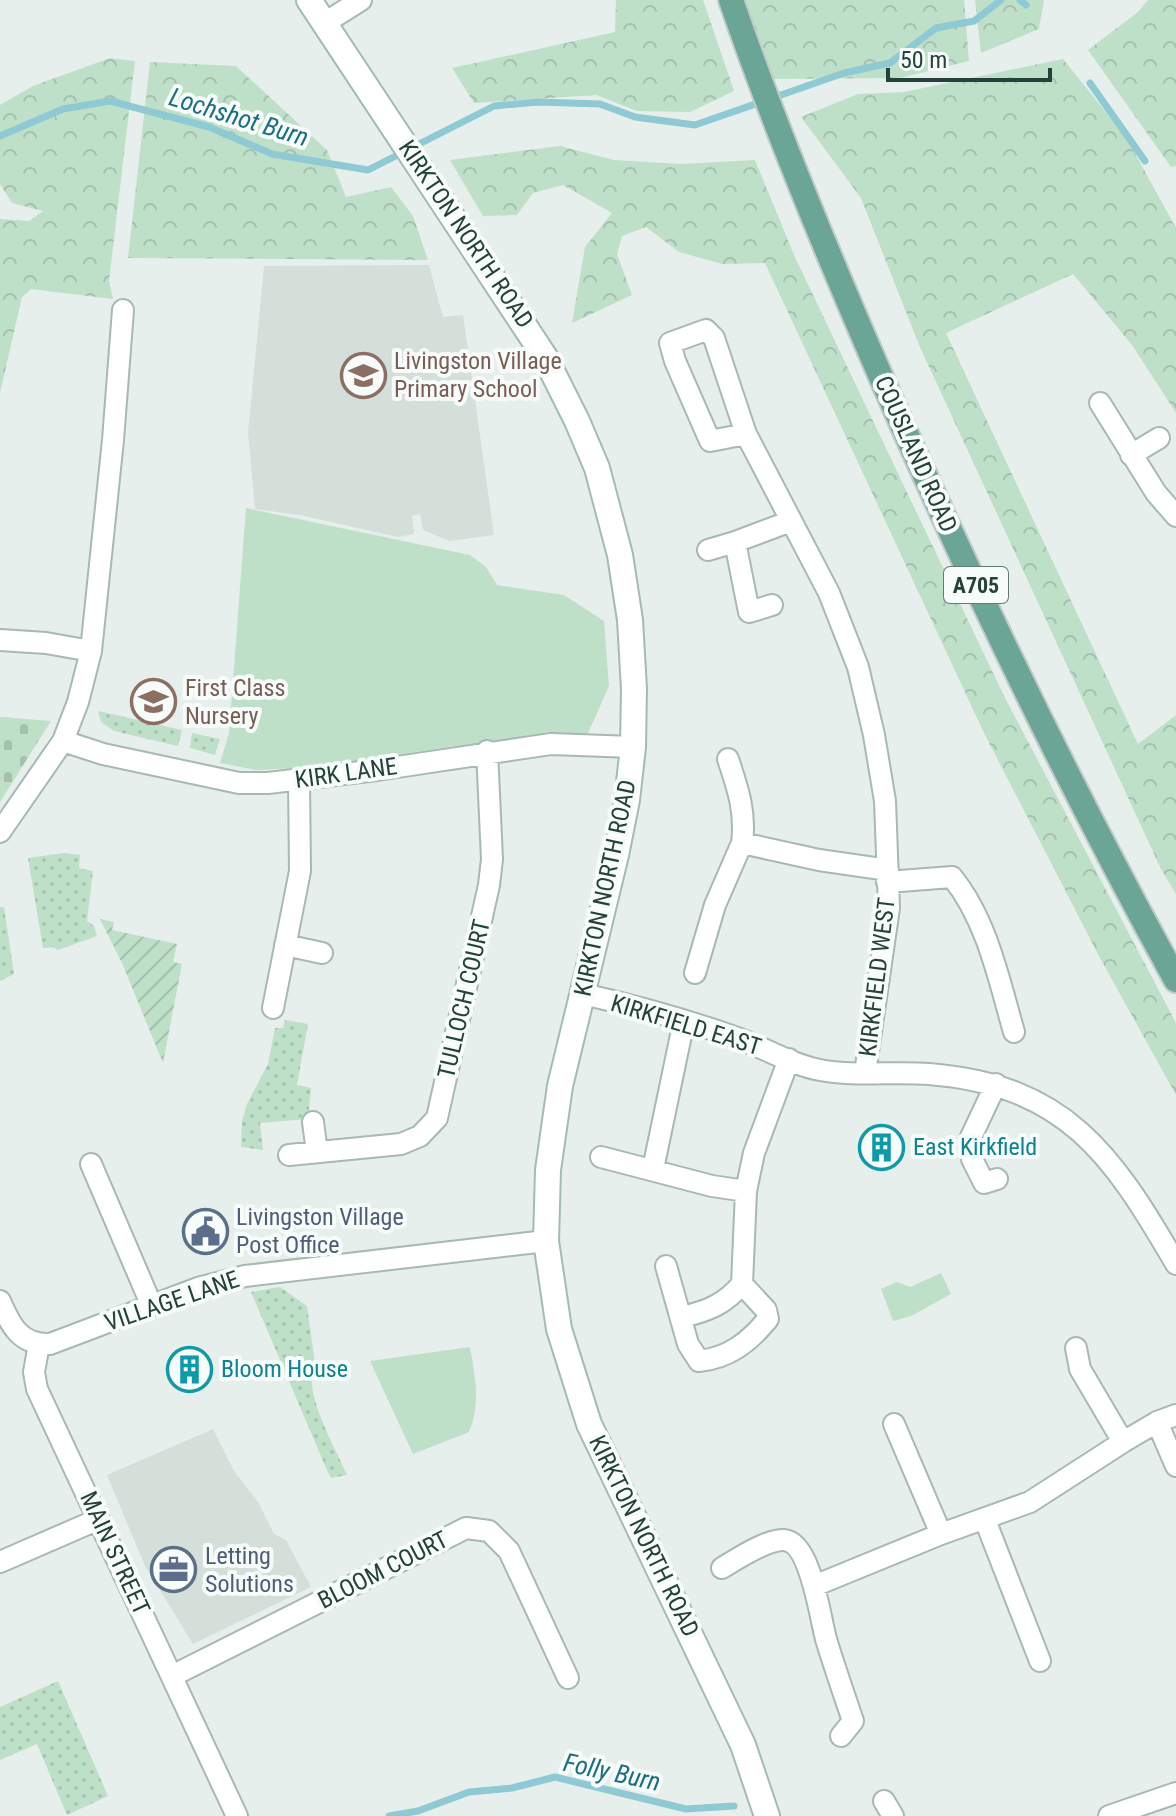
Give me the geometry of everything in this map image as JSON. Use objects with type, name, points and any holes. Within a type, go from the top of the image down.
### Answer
[{"type":"main road","name":"KIRKTON NORTH ROAD","points":[[309,0],[545,357],[597,468],[620,555],[630,620],[633,747],[627,800],[560,1086],[548,1170],[546,1241],[559,1329],[589,1424],[743,1745],[767,1816]]},
{"type":"main road","name":"COUSLAND ROAD","points":[[731,0],[798,180],[925,478],[1012,663],[1127,891],[1176,980]]},
{"type":"street","points":[[323,24],[361,0]]},
{"type":"street","points":[[0,832],[63,741],[78,702],[91,651],[109,487],[123,310]]},
{"type":"street","name":"KIRKFIELD WEST","points":[[746,434],[710,441],[670,343],[706,330],[714,338],[746,434],[829,593],[858,667],[885,801],[889,908],[865,1073]]},
{"type":"street","points":[[1100,403],[1156,493],[1176,516]]},
{"type":"street","points":[[1131,455],[1159,438]]},
{"type":"street","points":[[708,550],[791,521]]},
{"type":"street","points":[[735,542],[749,612],[772,605]]},
{"type":"street","points":[[0,640],[46,643],[91,651]]},
{"type":"street","name":"KIRK LANE","points":[[63,741],[103,754],[239,783],[299,780],[551,744],[633,747]]},
{"type":"street","name":"TULLOCH COURT","points":[[289,1155],[401,1144],[420,1136],[437,1118],[489,885],[492,859],[487,751]]},
{"type":"street","points":[[695,973],[715,905],[742,843],[745,821],[742,798],[728,759]]},
{"type":"street","points":[[273,1008],[300,871],[299,780]]},
{"type":"street","name":"KIRKFIELD WEST","points":[[742,843],[888,876],[952,877],[966,894],[990,951],[1014,1032]]},
{"type":"street","points":[[285,945],[322,953]]},
{"type":"street","name":"KIRKFIELD EAST","points":[[583,994],[683,1019],[819,1070],[929,1074],[996,1084],[1044,1106],[1080,1130],[1109,1161],[1176,1264]]},
{"type":"street","name":"KIRKFIELD EAST","points":[[653,1169],[681,1035]]},
{"type":"street","name":"KIRKFIELD EAST","points":[[742,1284],[746,1191],[754,1153],[789,1059]]},
{"type":"street","points":[[985,1183],[972,1159],[970,1139],[996,1084]]},
{"type":"street","points":[[313,1122],[317,1152]]},
{"type":"street","points":[[601,1157],[712,1186],[746,1191]]},
{"type":"street","points":[[91,1164],[151,1304]]},
{"type":"street","name":"VILLAGE LANE","points":[[39,1344],[50,1344],[76,1335],[198,1288],[267,1272],[546,1241]]},
{"type":"street","points":[[666,1266],[688,1344],[699,1361],[717,1359],[739,1348],[768,1319],[766,1310],[742,1284],[715,1308],[682,1317]]},
{"type":"street","points":[[0,1301],[19,1335],[30,1343],[39,1344]]},
{"type":"street","name":"MAIN STREET","points":[[39,1344],[34,1372],[37,1389],[237,1816]]},
{"type":"street","points":[[1076,1348],[1080,1369],[1123,1442]]},
{"type":"street","points":[[814,1586],[941,1534],[1030,1502],[1123,1442],[1166,1419],[1176,1466]]},
{"type":"street","points":[[894,1424],[941,1534]]},
{"type":"street","points":[[0,1562],[99,1519]]},
{"type":"street","points":[[985,1520],[1040,1661]]},
{"type":"street","name":"BLOOM COURT","points":[[172,1676],[466,1528],[489,1531],[509,1551],[568,1678]]},
{"type":"street","points":[[722,1568],[750,1544],[782,1540],[793,1543],[814,1586],[825,1637],[853,1721],[841,1736]]},
{"type":"street","points":[[1115,1815],[1176,1793]]},
{"type":"shaded area","name":"Livingston Village Primary School","points":[[429,265],[443,317],[463,315],[494,535],[449,541],[423,530],[420,514],[412,516],[414,534],[398,537],[300,515],[255,509],[248,433],[264,266]]},
{"type":"shaded area","points":[[213,1429],[234,1471],[258,1502],[274,1534],[286,1540],[311,1587],[193,1644],[145,1566],[107,1475]]},
{"type":"green space","points":[[616,0],[703,0],[734,91],[690,112],[637,111],[596,95],[474,103],[452,68],[615,32]]},
{"type":"green space","points":[[744,0],[964,0],[969,61],[900,78],[769,79]]},
{"type":"green space","points":[[975,0],[1044,0],[1039,29],[981,53]]},
{"type":"green space","points":[[1148,0],[1176,0],[1176,166],[1171,167],[1088,50],[1138,12]]},
{"type":"green space","points":[[110,58],[135,61],[109,281],[113,299],[31,289],[22,297],[0,393],[0,219],[29,221],[43,211],[12,203],[0,184],[0,105],[33,86]]},
{"type":"green space","points":[[1063,59],[1126,137],[1176,228],[1176,413],[1132,345],[1073,274],[946,333],[1138,744],[1176,715],[1176,894],[1161,869],[919,345],[861,198],[801,117],[858,94],[904,92]]},
{"type":"green space","points":[[150,62],[236,66],[327,150],[346,197],[391,187],[413,216],[428,260],[128,258]]},
{"type":"green space","points":[[560,146],[614,160],[681,164],[755,160],[794,255],[1004,696],[1176,1023],[1176,1095],[1100,958],[984,733],[765,263],[722,264],[679,252],[646,227],[622,236],[617,254],[632,295],[572,323],[585,247],[612,213],[563,185],[533,193],[517,215],[483,216],[450,160]]},
{"type":"green space","points":[[246,508],[470,555],[486,567],[497,585],[564,595],[604,621],[609,686],[588,733],[456,746],[316,767],[256,770],[220,763],[229,733]]},
{"type":"green space","points":[[98,711],[182,730],[178,746],[114,731],[101,722]]},
{"type":"green space","points":[[0,717],[51,721],[0,802]]},
{"type":"green space","points":[[192,733],[220,739],[215,755],[190,748]]},
{"type":"green space","points":[[64,853],[80,855],[79,868],[93,871],[87,921],[94,926],[97,936],[58,950],[43,948],[28,858]]},
{"type":"green space","points":[[0,907],[4,907],[14,974],[0,981]]},
{"type":"green space","points":[[100,919],[114,922],[112,930],[177,944],[173,962],[182,964],[163,1063],[122,963]]},
{"type":"green space","points":[[285,1020],[308,1024],[297,1085],[311,1088],[308,1119],[260,1123],[263,1150],[241,1147],[242,1121],[247,1104],[268,1064],[275,1028],[283,1028]]},
{"type":"green space","points":[[941,1273],[951,1294],[911,1316],[893,1321],[881,1289],[897,1282],[910,1287]]},
{"type":"green space","points":[[280,1287],[307,1306],[315,1364],[312,1375],[316,1404],[347,1475],[331,1478],[251,1292]]},
{"type":"green space","points":[[470,1347],[476,1400],[469,1432],[413,1454],[370,1361]]},
{"type":"green space","points":[[58,1681],[108,1796],[67,1815],[37,1744],[0,1760],[0,1707]]},
{"type":"waterway","name":"Lochshot Burn","points":[[0,136],[63,109],[110,101],[209,127],[272,154],[368,170],[494,106],[538,102],[600,104],[635,117],[695,125],[844,73],[890,63],[936,28],[974,21],[1001,0]]},
{"type":"waterway","points":[[1020,0],[1026,5]]},
{"type":"waterway","points":[[1090,83],[1145,161]]},
{"type":"waterway","name":"Folly Burn","points":[[389,1816],[418,1811],[469,1792],[512,1788],[555,1777],[686,1809],[734,1806]]},
{"type":"place","name":"Livingston Village Primary School","points":[[363,375]]},
{"type":"place","name":"First Class Nursery","points":[[154,702]]},
{"type":"place","name":"East Kirkfield","points":[[882,1147]]},
{"type":"place","name":"Livingston Village Post Office","points":[[205,1231]]},
{"type":"place","name":"Bloom House","points":[[190,1369]]},
{"type":"place","name":"Letting Solutions","points":[[174,1570]]}]
